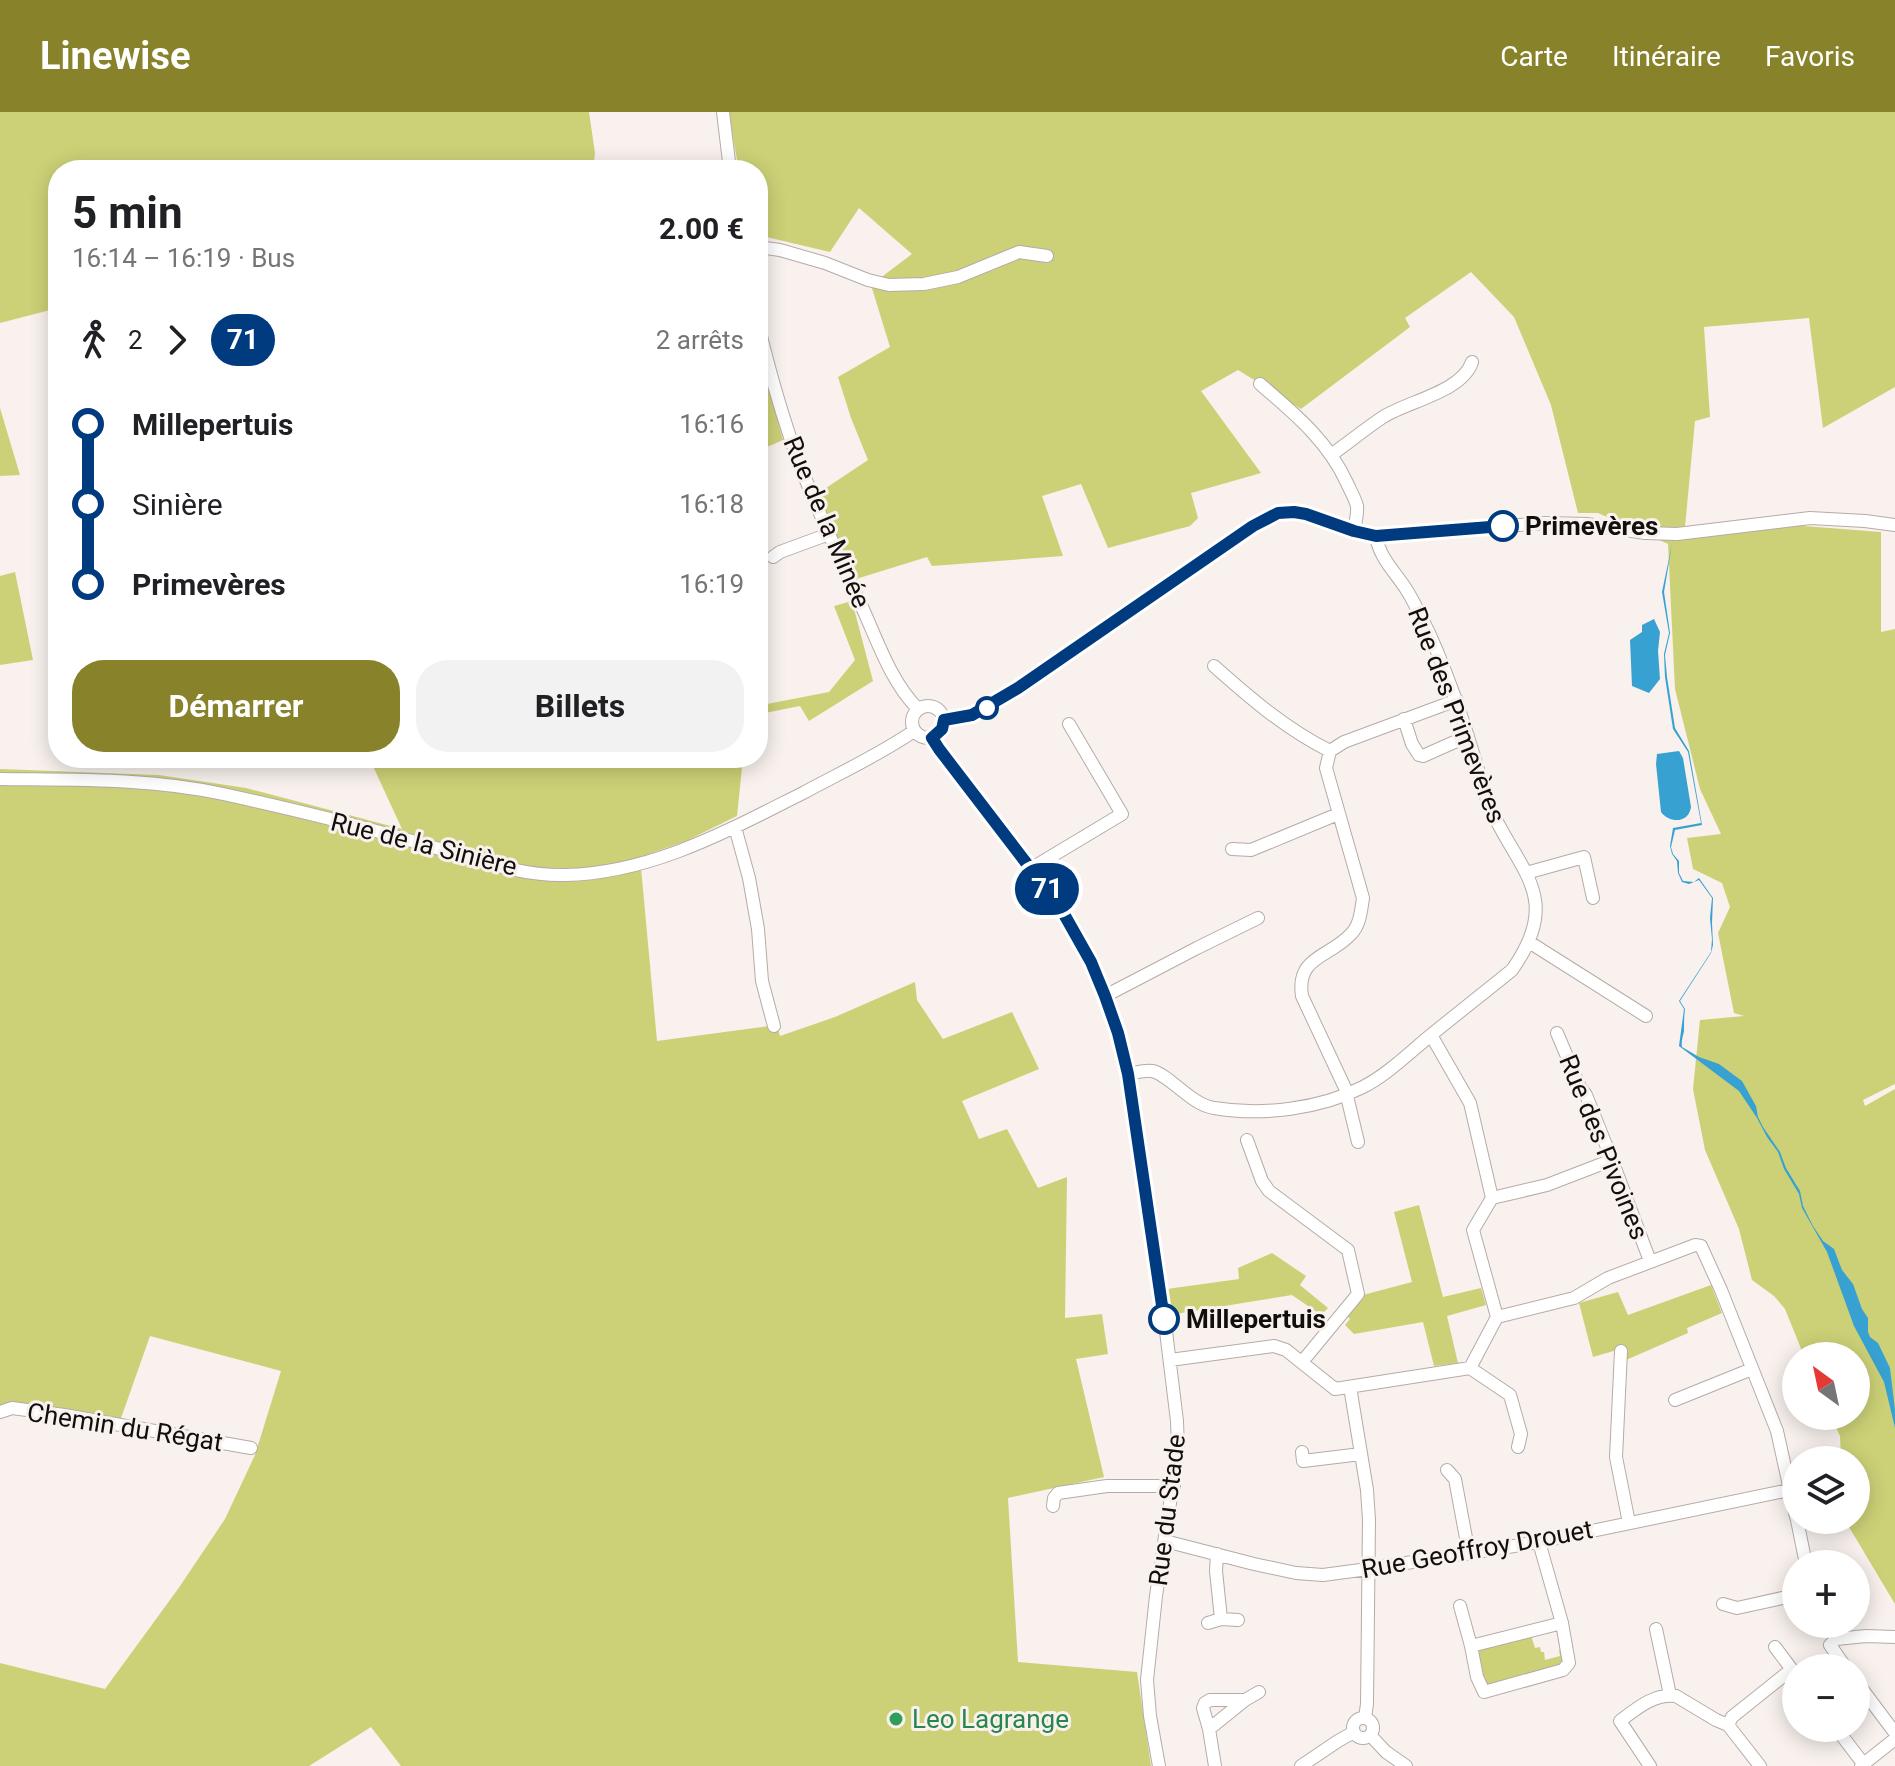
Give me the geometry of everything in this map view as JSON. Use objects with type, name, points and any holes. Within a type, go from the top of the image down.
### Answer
[{"type":"street","points":[[723,112],[729,160]]},
{"type":"street","points":[[768,248],[825,263],[889,285],[924,284],[958,277],[1019,252],[1047,256]]},
{"type":"street","name":"Rue de la Minée","points":[[768,360],[798,460],[829,534],[892,671],[918,709]]},
{"type":"street","points":[[1331,455],[1384,416],[1441,391],[1469,371],[1472,362]]},
{"type":"street","points":[[1260,384],[1316,436],[1342,472],[1357,508],[1354,531]]},
{"type":"street","points":[[944,720],[972,715],[1018,688],[1268,517],[1285,512],[1306,514],[1376,536],[1545,523],[1587,524],[1645,533],[1677,534],[1810,518],[1895,525]]},
{"type":"street","points":[[773,557],[829,534]]},
{"type":"street","name":"Rue des Primevères","points":[[1128,1074],[1149,1070],[1156,1072],[1210,1108],[1240,1111],[1306,1105],[1346,1095],[1379,1078],[1512,970],[1529,942],[1536,921],[1536,898],[1488,803],[1457,700],[1440,658],[1413,601],[1386,561],[1376,536]]},
{"type":"street","points":[[1214,666],[1249,697],[1330,751]]},
{"type":"street","points":[[1358,1142],[1346,1095],[1302,996],[1300,983],[1309,965],[1351,934],[1359,919],[1363,898],[1326,768],[1330,751],[1344,742],[1457,700]]},
{"type":"street","points":[[923,707],[934,708],[944,720],[942,729],[932,738],[922,738],[912,727],[912,717],[923,707]]},
{"type":"street","points":[[1404,719],[1419,755],[1468,736]]},
{"type":"street","points":[[1032,868],[1127,811],[1069,724]]},
{"type":"street","name":"Rue de la Sinière","points":[[0,779],[151,784],[221,794],[426,845],[501,868],[558,875],[600,873],[653,861],[695,846],[889,748],[914,731]]},
{"type":"street","name":"Rue du Stade","points":[[932,738],[1032,868],[1075,932],[1105,996],[1128,1074],[1177,1421],[1174,1486],[1156,1596],[1147,1680],[1159,1766]]},
{"type":"street","points":[[1232,849],[1251,850],[1338,814]]},
{"type":"street","points":[[735,827],[749,878],[758,929],[762,981],[774,1026]]},
{"type":"street","points":[[1526,873],[1584,857],[1593,898]]},
{"type":"street","points":[[1105,996],[1258,918]]},
{"type":"street","points":[[1529,942],[1646,1016]]},
{"type":"street","name":"Rue des Pivoines","points":[[1557,1033],[1586,1095],[1650,1261]]},
{"type":"street","points":[[1431,1035],[1470,1103],[1492,1198],[1473,1230],[1497,1317],[1470,1368]]},
{"type":"street","points":[[1247,1140],[1262,1181],[1269,1191],[1348,1250],[1358,1294],[1302,1362]]},
{"type":"street","points":[[1492,1198],[1547,1185],[1612,1160]]},
{"type":"street","points":[[1497,1317],[1574,1298],[1608,1278],[1695,1245],[1701,1246],[1777,1431],[1782,1456]]},
{"type":"street","points":[[1170,1360],[1274,1346],[1286,1350],[1335,1389],[1470,1368],[1510,1395],[1521,1434],[1518,1447]]},
{"type":"street","points":[[1621,1351],[1616,1457],[1629,1523]]},
{"type":"street","points":[[1675,1400],[1752,1369]]},
{"type":"street","points":[[1350,1387],[1367,1490],[1365,1718]]},
{"type":"street","name":"Chemin du Régat","points":[[0,1412],[12,1408],[64,1415],[251,1448]]},
{"type":"street","points":[[1302,1452],[1303,1461],[1361,1454]]},
{"type":"street","points":[[1447,1470],[1455,1479],[1469,1554]]},
{"type":"street","points":[[1053,1506],[1058,1493],[1066,1491],[1107,1486],[1174,1486]]},
{"type":"street","name":"Rue Geoffroy Drouet","points":[[1165,1541],[1312,1575],[1539,1542],[1782,1491]]},
{"type":"street","points":[[1460,1606],[1477,1677],[1484,1692],[1563,1670],[1569,1663],[1562,1623],[1539,1542]]},
{"type":"street","points":[[1217,1554],[1214,1621],[1238,1620]]},
{"type":"street","points":[[1723,1604],[1737,1608],[1782,1598]]},
{"type":"street","points":[[1471,1646],[1562,1623]]},
{"type":"street","points":[[1656,1629],[1670,1695]]},
{"type":"street","points":[[1836,1654],[1830,1645],[1836,1639],[1895,1637]]},
{"type":"street","points":[[1775,1647],[1782,1656]]},
{"type":"street","points":[[1728,1725],[1732,1717],[1782,1681]]},
{"type":"street","points":[[1209,1729],[1259,1692]]},
{"type":"street","points":[[1650,1766],[1620,1721],[1642,1705],[1670,1695],[1728,1725],[1760,1766]]},
{"type":"street","points":[[1215,1766],[1203,1708],[1205,1703],[1210,1700],[1245,1700]]},
{"type":"street","points":[[1846,1742],[1863,1765],[1895,1736],[1870,1701]]},
{"type":"street","points":[[1365,1718],[1372,1723],[1373,1729],[1370,1735],[1361,1738],[1354,1732],[1354,1723],[1365,1718]]},
{"type":"street","points":[[1301,1766],[1354,1732]]},
{"type":"street","points":[[1370,1735],[1386,1752],[1406,1766]]},
{"type":"green space","points":[[0,112],[589,112],[594,160],[48,160],[48,311],[0,323]]},
{"type":"green space","points":[[728,112],[1895,112],[1895,387],[1823,428],[1809,318],[1704,327],[1710,417],[1695,421],[1685,527],[1739,521],[1881,532],[1881,632],[1895,629],[1895,1084],[1863,1100],[1865,1106],[1895,1089],[1895,1604],[1870,1562],[1870,1550],[1863,1550],[1853,1534],[1870,1534],[1870,1446],[1840,1446],[1837,1430],[1870,1430],[1870,1342],[1798,1342],[1785,1309],[1774,1296],[1752,1280],[1739,1229],[1705,1150],[1693,1089],[1700,1020],[1744,1016],[1734,1013],[1718,933],[1730,907],[1722,883],[1693,869],[1687,838],[1721,834],[1700,789],[1675,689],[1668,544],[1598,513],[1578,513],[1551,405],[1514,317],[1471,272],[1405,318],[1410,327],[1301,409],[1238,370],[1201,391],[1261,473],[1191,493],[1198,518],[1190,526],[1108,548],[1081,484],[1042,496],[1063,556],[932,566],[927,557],[856,579],[817,494],[868,460],[838,377],[890,347],[871,285],[912,254],[859,208],[830,252],[768,237],[768,160],[737,160]]},
{"type":"green space","points":[[768,387],[783,440],[768,447]]},
{"type":"green space","points":[[0,408],[20,475],[0,476]]},
{"type":"green space","points":[[15,572],[33,660],[0,665],[0,576]]},
{"type":"green space","points":[[852,601],[873,681],[809,721],[800,706],[768,712],[768,704],[829,692],[855,660],[834,606]]},
{"type":"green space","points":[[374,768],[742,768],[737,816],[686,841],[640,857],[657,1041],[777,1025],[780,1036],[835,1017],[915,982],[917,1000],[943,1039],[1012,1012],[1039,1069],[962,1101],[979,1139],[1007,1129],[1038,1188],[1067,1177],[1065,1318],[1102,1314],[1108,1354],[1076,1359],[1104,1477],[1008,1498],[1018,1662],[1137,1672],[1151,1766],[401,1766],[371,1727],[309,1766],[0,1766],[0,1663],[105,1689],[225,1519],[255,1455],[281,1371],[150,1336],[120,1421],[0,1411],[0,769],[159,775],[246,788],[402,829]]},
{"type":"green space","points":[[1419,1205],[1443,1297],[1481,1288],[1486,1305],[1447,1316],[1458,1363],[1434,1366],[1423,1322],[1354,1334],[1345,1325],[1350,1319],[1346,1315],[1363,1295],[1412,1282],[1394,1212]]},
{"type":"green space","points":[[1272,1253],[1306,1276],[1300,1285],[1328,1308],[1321,1315],[1292,1295],[1169,1315],[1167,1289],[1239,1279],[1238,1268]]},
{"type":"green space","points":[[1711,1285],[1722,1313],[1687,1328],[1688,1333],[1626,1360],[1624,1348],[1593,1357],[1579,1303],[1618,1292],[1628,1315]]},
{"type":"green space","points":[[1531,1635],[1535,1648],[1540,1647],[1544,1652],[1545,1660],[1560,1656],[1559,1650],[1562,1649],[1566,1661],[1561,1668],[1489,1686],[1483,1683],[1476,1655],[1480,1647]]},
{"type":"water","points":[[1672,544],[1664,592],[1670,633],[1665,655],[1667,677],[1675,728],[1689,751],[1702,825],[1675,830],[1671,847],[1679,861],[1683,881],[1694,882],[1689,884],[1682,882],[1678,873],[1677,861],[1672,854],[1670,846],[1673,828],[1701,823],[1688,752],[1673,729],[1665,677],[1664,654],[1669,633],[1662,592]]},
{"type":"water","points":[[1654,619],[1660,632],[1660,679],[1649,693],[1632,686],[1630,640],[1642,632],[1642,625]]},
{"type":"water","points":[[1679,751],[1683,758],[1691,807],[1687,816],[1674,820],[1661,812],[1656,764],[1657,754]]},
{"type":"water","points":[[1699,878],[1713,898],[1713,945],[1711,953],[1680,1001],[1685,1009],[1682,1047],[1719,1064],[1742,1081],[1756,1106],[1763,1127],[1780,1152],[1800,1191],[1803,1206],[1813,1226],[1823,1241],[1834,1249],[1842,1270],[1853,1284],[1868,1318],[1870,1337],[1878,1343],[1890,1368],[1895,1428],[1884,1382],[1870,1356],[1870,1342],[1863,1342],[1854,1326],[1827,1252],[1802,1208],[1799,1194],[1784,1169],[1778,1152],[1739,1091],[1679,1046],[1684,1009],[1679,1001],[1711,952],[1712,898],[1699,880],[1694,882]]},
{"type":"bus line","name":"71","points":[[1164,1319],[1128,1074],[1105,996],[1091,962],[1060,907],[932,738],[940,733],[944,720],[972,715],[987,708],[1253,526],[1278,513],[1306,514],[1376,536],[1503,526]]},
{"type":"place","name":"Primevères","points":[[1503,526]]},
{"type":"place","name":"Millepertuis","points":[[1164,1319]]},
{"type":"place","name":"Leo Lagrange","points":[[896,1719]]}]
